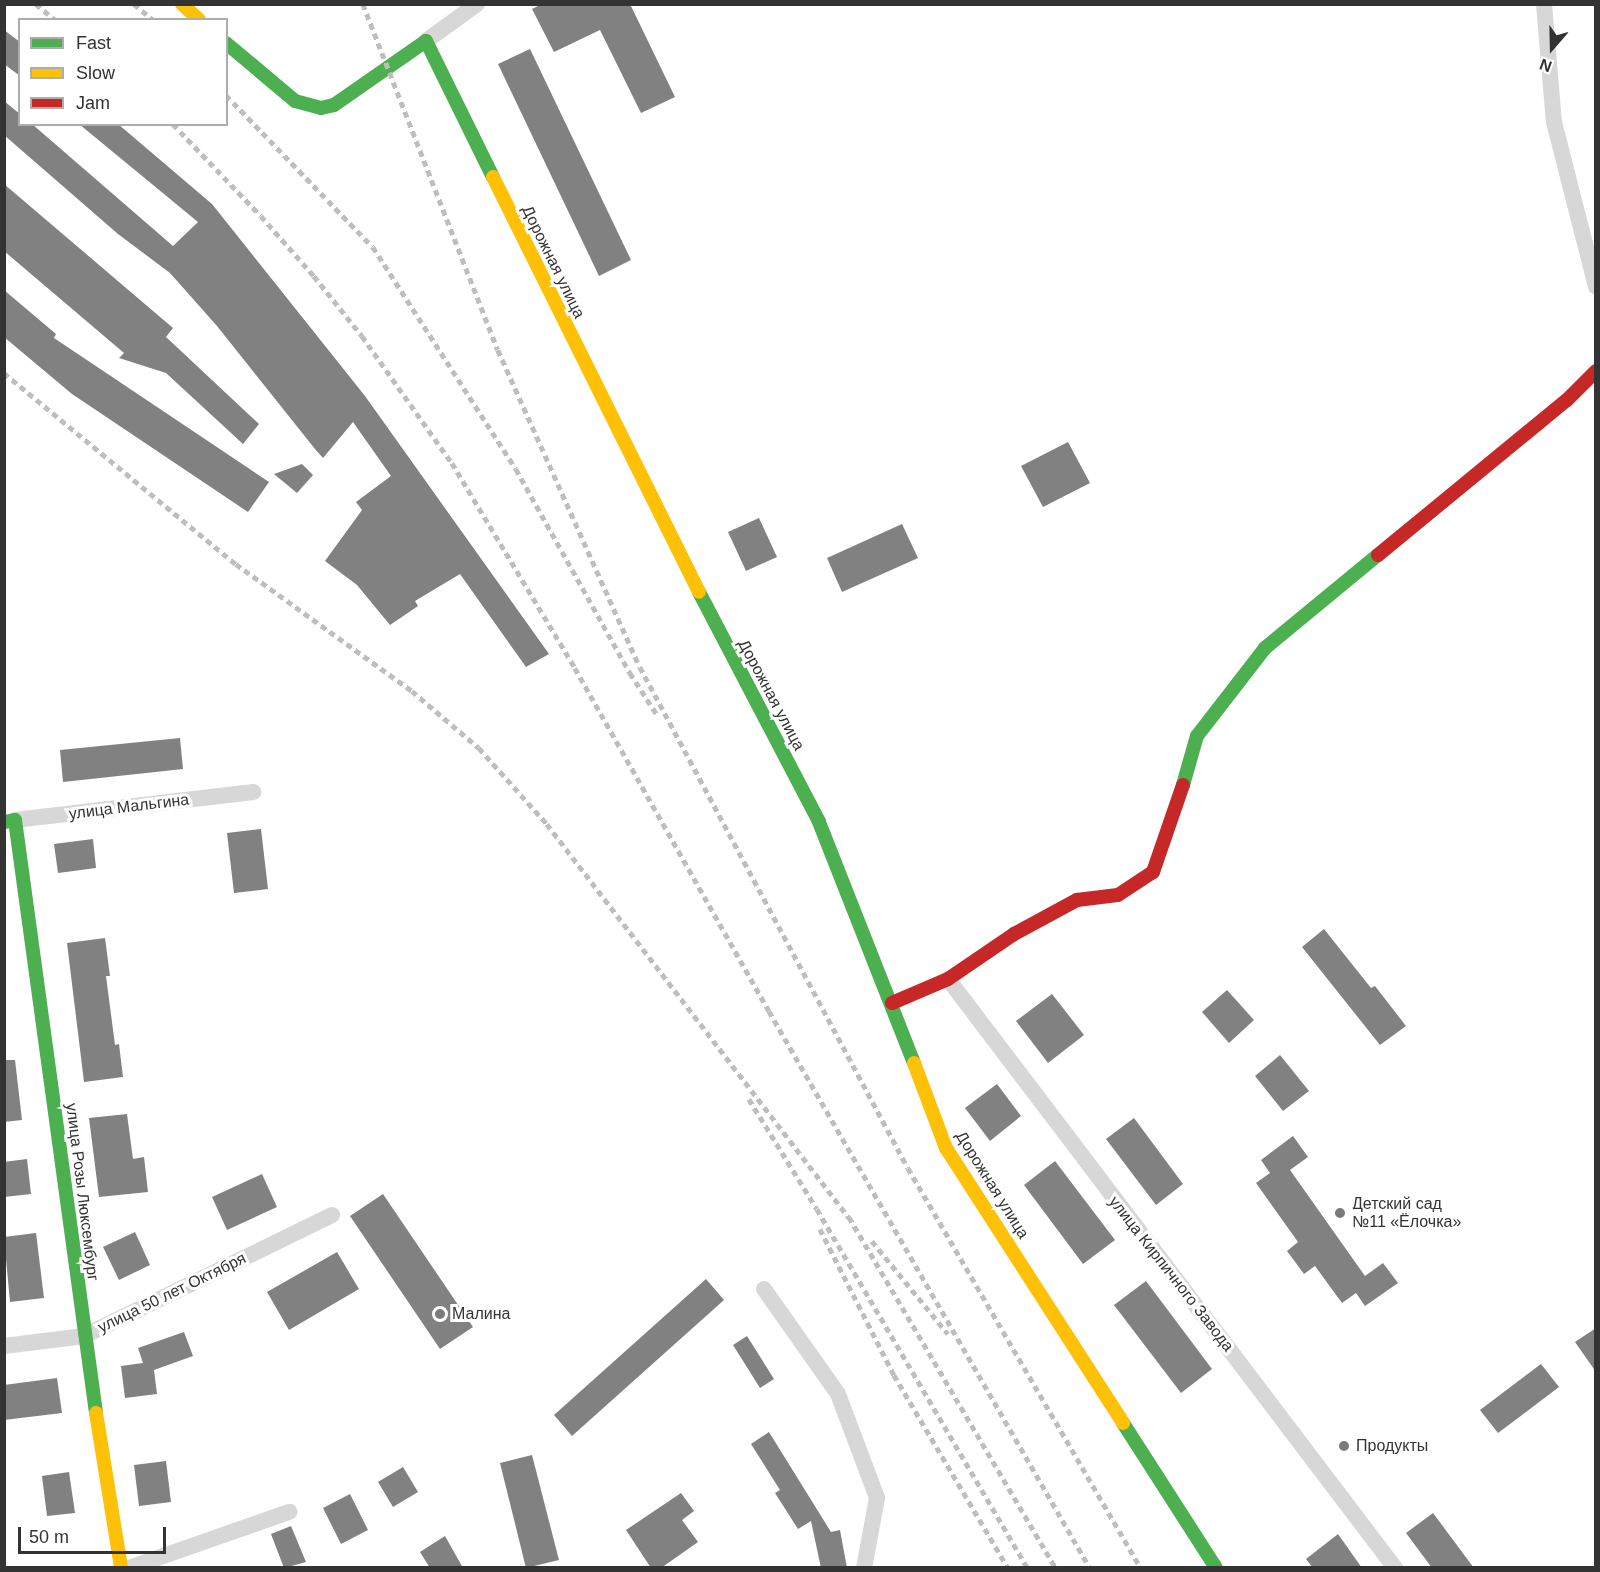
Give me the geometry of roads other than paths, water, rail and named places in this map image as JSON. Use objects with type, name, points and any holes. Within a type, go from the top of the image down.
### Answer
[{"type":"street","points":[[182,4],[197,18]]},
{"type":"street","points":[[228,44],[295,100],[321,108],[334,105],[477,4]]},
{"type":"street","points":[[1544,4],[1554,122],[1596,287]]},
{"type":"street","name":"Дорожная улица","points":[[426,41],[666,530],[819,822],[892,1003],[946,1148],[1216,1568]]},
{"type":"street","points":[[892,1003],[948,979],[1014,934],[1077,900],[1119,895],[1153,872],[1171,824],[1197,736],[1265,648],[1567,400],[1596,371]]},
{"type":"street","name":"улица Мальгина","points":[[10,821],[253,792]]},
{"type":"street","name":"улица Розы Люксембург","points":[[10,821],[49,1061],[84,1336],[121,1568]]},
{"type":"street","name":"улица Кирпичного Завода","points":[[948,979],[1395,1568]]},
{"type":"street","name":"улица 50 лет Октября","points":[[4,1346],[84,1336],[332,1215]]},
{"type":"street","points":[[764,1289],[838,1394],[877,1498],[864,1568]]},
{"type":"street","points":[[129,1568],[289,1512]]},
{"type":"railway","points":[[36,4],[53,18]]},
{"type":"railway","points":[[134,4],[151,18]]},
{"type":"railway","points":[[363,4],[498,350],[640,667],[908,1168],[1141,1568]]},
{"type":"railway","points":[[228,97],[373,247],[516,469],[630,673],[658,716]]},
{"type":"railway","points":[[175,126],[261,216],[314,276],[362,336],[452,463],[575,668],[769,1011],[1090,1568]]},
{"type":"railway","points":[[4,373],[236,564],[412,691],[479,748],[547,824],[849,1217],[1056,1568]]},
{"type":"railway","points":[[749,1099],[817,1209],[1028,1568]]},
{"type":"railway","points":[[820,1229],[894,1375],[1008,1568]]},
{"type":"railway","points":[[872,1241],[948,1334]]},
{"type":"place","name":"Детский сад №11 «Ёлочка»","points":[[1340,1213]]},
{"type":"place","name":"Малина","points":[[440,1314]]},
{"type":"place","name":"Продукты","points":[[1344,1446]]}]
